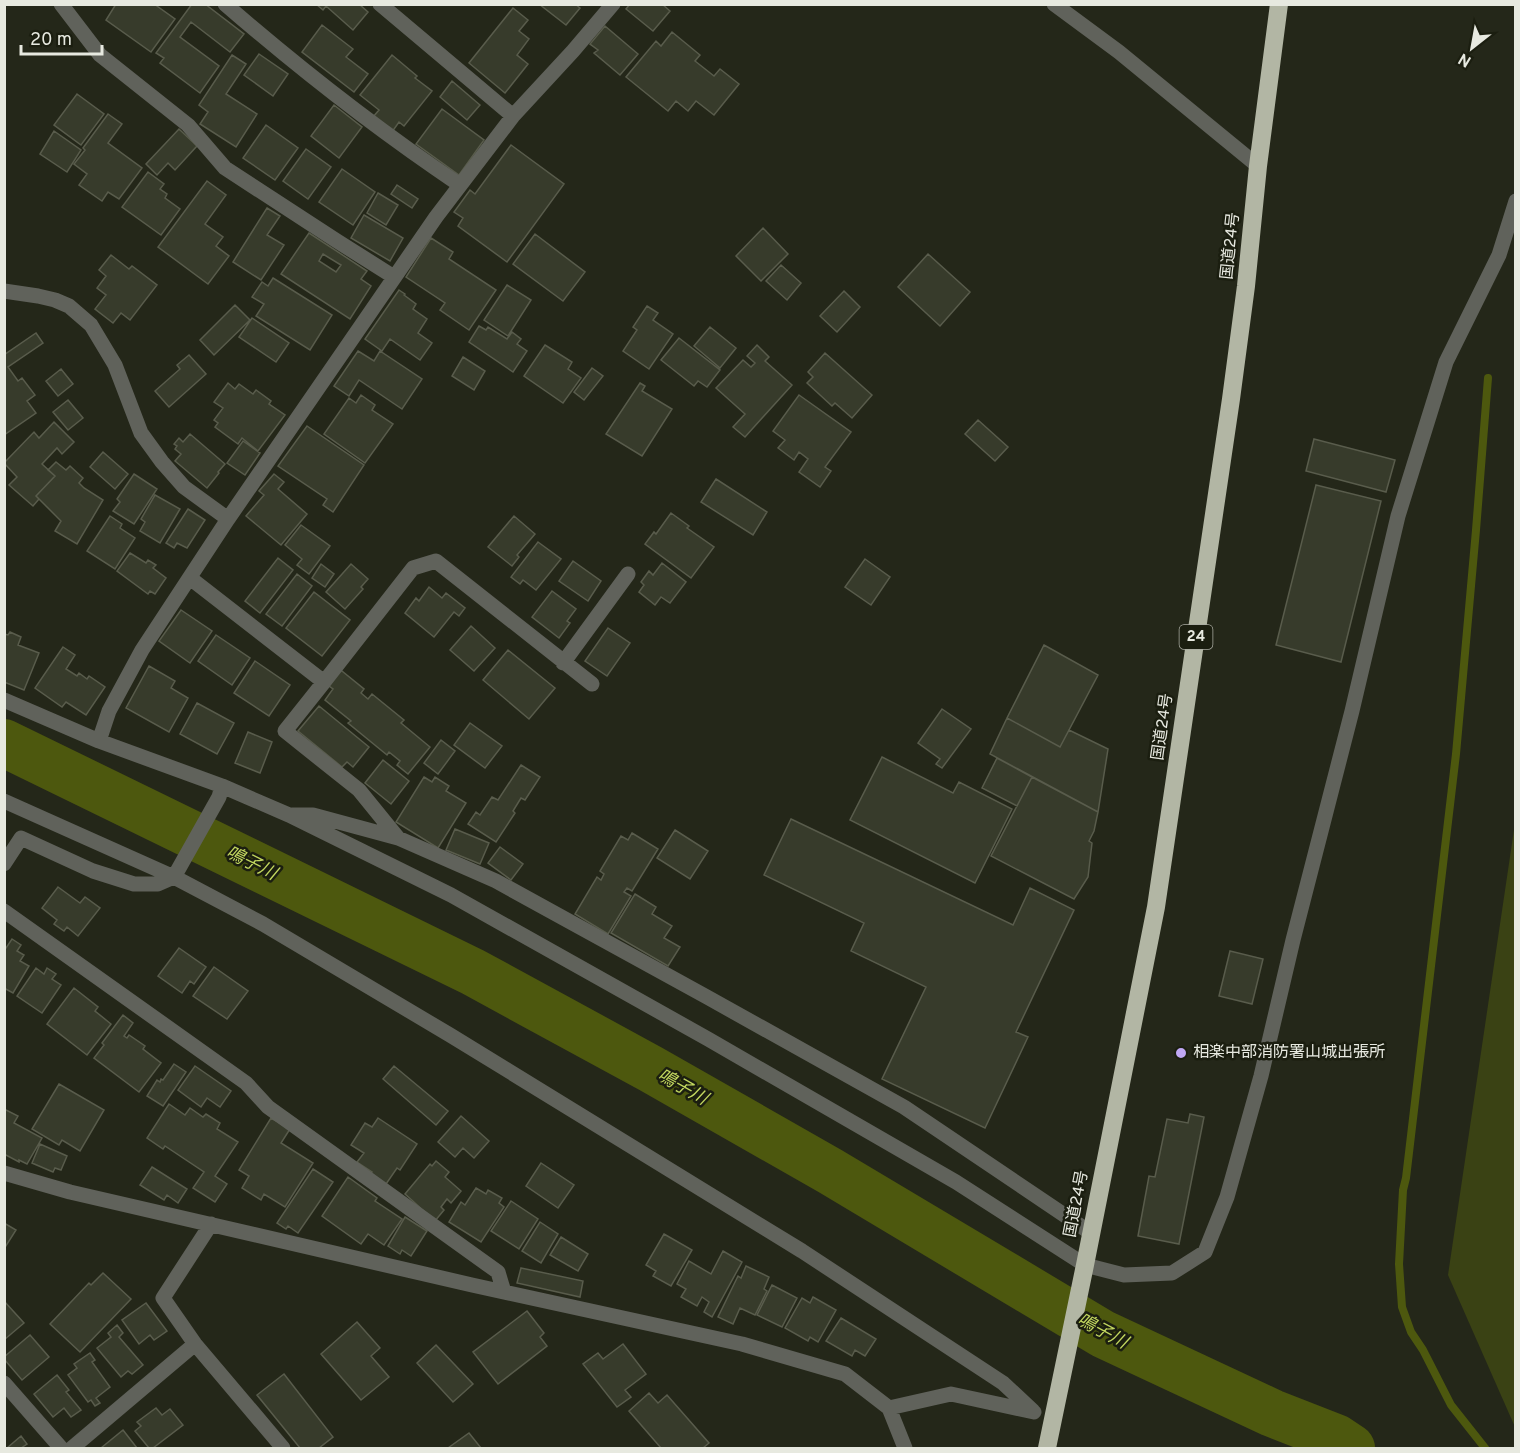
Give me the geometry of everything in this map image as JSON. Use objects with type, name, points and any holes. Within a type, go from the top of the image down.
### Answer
[{"type":"highway","name":"国道24号","points":[[1047,1449],[1156,907],[1231,399],[1279,4]]},
{"type":"street","points":[[61,4],[100,55],[188,125],[225,168],[394,277]]},
{"type":"street","points":[[225,4],[280,52],[408,150],[460,185]]},
{"type":"street","points":[[380,4],[513,116]]},
{"type":"street","points":[[99,741],[110,711],[142,650],[228,519],[394,277],[436,217],[513,116],[613,4]]},
{"type":"street","points":[[1054,4],[1119,52],[1258,166]]},
{"type":"street","points":[[4,700],[220,792],[289,815],[451,895],[956,1182],[1085,1264],[1124,1275],[1172,1273],[1205,1252],[1227,1197],[1261,1076],[1398,516],[1446,362],[1499,255],[1515,201]]},
{"type":"street","points":[[4,291],[55,300],[69,306],[91,325],[115,365],[141,433],[184,487],[228,519]]},
{"type":"street","points":[[398,838],[359,790],[285,731],[413,568],[436,561],[592,684]]},
{"type":"street","points":[[564,663],[628,574]]},
{"type":"street","points":[[190,578],[324,682]]},
{"type":"street","points":[[4,864],[21,838],[93,871],[134,884],[158,884],[177,873],[220,792]]},
{"type":"street","points":[[4,801],[177,873],[450,1035],[802,1251],[1003,1383],[1033,1411]]},
{"type":"street","points":[[289,815],[313,815],[398,838],[495,881],[904,1107],[1091,1233]]},
{"type":"street","points":[[4,911],[246,1083],[268,1107],[498,1272],[504,1292]]},
{"type":"street","points":[[4,1173],[70,1192],[742,1344],[845,1374],[889,1408],[905,1449]]},
{"type":"street","points":[[211,1224],[164,1298],[195,1344],[283,1449]]},
{"type":"street","points":[[72,1449],[195,1344]]},
{"type":"street","points":[[4,1383],[61,1449]]},
{"type":"street","points":[[889,1408],[951,1394],[1033,1411],[1055,1410]]},
{"type":"green space","points":[[1515,823],[1515,1427],[1448,1275]]},
{"type":"building","points":[[116,4],[154,4],[175,19],[151,52],[106,20]]},
{"type":"building","points":[[192,4],[205,4],[244,34],[230,52],[191,22],[180,37],[219,66],[200,93],[160,63],[164,58],[156,53]]},
{"type":"building","points":[[316,4],[359,4],[368,12],[353,30],[326,6],[323,10]]},
{"type":"building","points":[[539,4],[575,4],[580,8],[566,25]]},
{"type":"building","points":[[630,4],[662,4],[670,11],[653,31],[626,9]]},
{"type":"building","points":[[513,8],[528,20],[519,31],[529,39],[517,55],[528,64],[505,93],[469,63]]},
{"type":"building","points":[[322,25],[353,49],[346,57],[368,74],[354,92],[302,52]]},
{"type":"building","points":[[605,26],[638,54],[620,75],[594,53],[598,50],[590,44]]},
{"type":"building","points":[[672,32],[700,55],[695,61],[714,76],[720,69],[739,84],[714,115],[696,101],[688,111],[676,101],[668,111],[626,77],[656,41],[661,46]]},
{"type":"building","points":[[259,54],[288,74],[273,96],[244,75]]},
{"type":"building","points":[[232,55],[246,64],[226,94],[257,114],[236,147],[200,124],[208,112],[199,105]]},
{"type":"building","points":[[392,55],[432,91],[404,126],[399,122],[392,132],[373,117],[379,110],[360,95]]},
{"type":"building","points":[[452,81],[480,105],[467,120],[440,97]]},
{"type":"building","points":[[77,94],[104,114],[81,145],[54,125]]},
{"type":"building","points":[[334,105],[362,127],[339,158],[311,136]]},
{"type":"building","points":[[442,109],[484,140],[459,175],[416,144]]},
{"type":"building","points":[[108,114],[122,124],[108,143],[142,168],[119,199],[108,192],[102,201],[79,185],[87,174],[74,164]]},
{"type":"building","points":[[266,125],[298,148],[275,180],[243,158]]},
{"type":"building","points":[[179,129],[197,146],[175,170],[168,163],[157,175],[146,164]]},
{"type":"building","points":[[54,131],[81,150],[67,172],[40,154]]},
{"type":"building","points":[[511,145],[564,184],[507,262],[458,226],[463,218],[454,212],[470,190],[475,194]]},
{"type":"building","points":[[306,149],[331,167],[308,199],[283,181]]},
{"type":"building","points":[[342,169],[375,192],[353,225],[319,202]]},
{"type":"building","points":[[148,172],[164,184],[160,189],[167,194],[165,198],[180,209],[161,235],[122,207]]},
{"type":"building","points":[[207,181],[226,195],[205,224],[223,237],[216,246],[229,256],[208,284],[158,247]]},
{"type":"building","points":[[397,185],[418,199],[412,208],[391,194]]},
{"type":"building","points":[[378,193],[398,205],[386,225],[367,213]]},
{"type":"building","points":[[267,208],[280,216],[267,235],[284,245],[261,280],[233,262]]},
{"type":"building","points":[[364,215],[403,238],[390,261],[351,238]]},
{"type":"building","points":[[763,228],[788,254],[761,281],[736,256]]},
{"type":"building","points":[[309,233],[367,271],[361,279],[371,286],[350,319],[281,274]],"holes":[[[323,254],[341,265],[336,272],[319,261]]]},
{"type":"building","points":[[535,234],[585,272],[563,301],[513,264]]},
{"type":"building","points":[[431,238],[453,252],[449,259],[496,290],[469,330],[440,310],[445,303],[406,277]]},
{"type":"building","points":[[928,254],[970,292],[940,326],[898,287]]},
{"type":"building","points":[[111,255],[129,269],[132,266],[157,285],[130,320],[121,313],[113,323],[95,309],[106,295],[97,288],[106,276],[99,270]]},
{"type":"building","points":[[781,265],[801,283],[787,300],[766,281]]},
{"type":"building","points":[[273,278],[332,315],[310,350],[256,316],[264,304],[252,297],[262,282],[268,286]]},
{"type":"building","points":[[507,285],[531,300],[508,336],[484,320]]},
{"type":"building","points":[[399,290],[416,304],[413,309],[427,319],[418,333],[432,343],[420,360],[390,339],[382,351],[365,339]]},
{"type":"building","points":[[844,291],[860,307],[837,332],[820,316]]},
{"type":"building","points":[[235,305],[250,320],[214,355],[200,340]]},
{"type":"building","points":[[647,306],[658,313],[653,320],[673,334],[649,369],[623,351],[637,330],[633,327]]},
{"type":"building","points":[[252,318],[289,343],[276,362],[239,337]]},
{"type":"building","points":[[479,326],[486,330],[488,327],[507,339],[512,332],[521,339],[517,344],[527,351],[513,372],[469,342]]},
{"type":"building","points":[[710,327],[736,348],[720,368],[694,346]]},
{"type":"building","points":[[36,333],[43,343],[8,367],[18,381],[22,378],[35,395],[27,401],[36,413],[4,435],[4,355]]},
{"type":"building","points":[[679,338],[720,370],[707,387],[698,381],[694,386],[661,360]]},
{"type":"building","points":[[545,345],[572,362],[568,369],[581,378],[563,403],[524,376]]},
{"type":"building","points":[[757,345],[769,357],[765,361],[792,385],[745,437],[733,427],[745,414],[716,388],[743,360],[751,367],[755,363],[747,356]]},
{"type":"building","points":[[358,351],[374,361],[380,351],[422,379],[402,409],[359,380],[349,396],[334,386]]},
{"type":"building","points":[[825,353],[872,395],[852,418],[835,403],[832,406],[807,383],[813,377],[808,372]]},
{"type":"building","points":[[189,355],[206,374],[169,407],[155,391],[180,369],[177,365]]},
{"type":"building","points":[[463,357],[485,371],[474,390],[452,376]]},
{"type":"building","points":[[592,368],[603,376],[584,400],[574,392]]},
{"type":"building","points":[[61,369],[73,384],[58,396],[46,381]]},
{"type":"building","points":[[228,383],[235,389],[239,384],[253,394],[256,390],[271,401],[269,404],[285,415],[258,451],[242,438],[238,444],[215,427],[218,423],[214,420],[223,408],[214,402]]},
{"type":"building","points":[[640,383],[645,386],[642,391],[672,409],[642,456],[606,434]]},
{"type":"building","points":[[361,395],[375,405],[372,410],[393,424],[365,463],[324,434],[349,398],[356,403]]},
{"type":"building","points":[[799,395],[851,432],[825,467],[831,471],[820,487],[799,472],[808,459],[799,452],[794,460],[778,448],[785,440],[773,431]]},
{"type":"building","points":[[68,400],[83,418],[68,430],[53,412]]},
{"type":"building","points":[[978,420],[1008,447],[995,461],[965,434]]},
{"type":"building","points":[[54,422],[74,442],[62,454],[57,448],[42,464],[55,476],[36,496],[39,499],[33,506],[9,485],[17,477],[4,463],[34,432],[39,438]]},
{"type":"building","points":[[307,426],[364,465],[333,512],[323,505],[327,499],[278,466]]},
{"type":"building","points":[[190,434],[225,464],[207,488],[175,461],[181,454],[175,449],[177,446],[174,444],[179,438],[183,442]]},
{"type":"building","points":[[1314,439],[1395,460],[1386,492],[1306,471]]},
{"type":"building","points":[[243,441],[260,453],[245,475],[227,463]]},
{"type":"building","points":[[103,452],[128,474],[115,489],[90,467]]},
{"type":"building","points":[[56,462],[66,470],[70,466],[83,478],[79,483],[103,500],[77,544],[55,531],[61,521],[36,496],[55,476],[48,470]]},
{"type":"building","points":[[134,474],[157,489],[134,524],[113,511],[120,502],[117,499]]},
{"type":"building","points":[[274,474],[284,482],[278,489],[307,514],[281,545],[246,516],[264,495],[259,491]]},
{"type":"building","points":[[716,479],[767,512],[753,535],[701,502]]},
{"type":"building","points":[[1316,485],[1381,501],[1341,662],[1276,645]]},
{"type":"building","points":[[155,495],[180,509],[160,543],[140,531],[145,522],[141,519]]},
{"type":"building","points":[[188,509],[205,520],[187,548],[177,543],[174,548],[166,543]]},
{"type":"building","points":[[671,513],[689,526],[687,528],[714,547],[691,578],[645,544],[654,532],[656,534]]},
{"type":"building","points":[[110,516],[122,524],[120,528],[135,538],[115,569],[87,551]]},
{"type":"building","points":[[514,516],[535,534],[517,555],[519,557],[512,566],[488,547]]},
{"type":"building","points":[[301,525],[330,546],[309,574],[297,565],[302,559],[285,545]]},
{"type":"building","points":[[538,542],[561,559],[536,590],[523,580],[520,584],[511,577]]},
{"type":"building","points":[[130,553],[146,563],[148,560],[156,565],[153,568],[166,578],[155,594],[150,591],[148,594],[117,571]]},
{"type":"building","points":[[278,558],[293,570],[260,613],[245,601]]},
{"type":"building","points":[[865,559],[890,577],[871,605],[845,587]]},
{"type":"building","points":[[573,561],[601,581],[588,601],[559,581]]},
{"type":"building","points":[[662,563],[686,582],[670,603],[661,597],[655,605],[639,592],[644,585],[641,582],[649,571],[653,575]]},
{"type":"building","points":[[321,564],[334,574],[325,587],[312,578]]},
{"type":"building","points":[[351,564],[368,579],[361,587],[363,589],[345,609],[326,592]]},
{"type":"building","points":[[297,574],[312,586],[282,626],[266,614]]},
{"type":"building","points":[[429,587],[442,598],[446,593],[465,608],[459,616],[454,612],[434,637],[405,613],[416,598],[419,601]]},
{"type":"building","points":[[552,591],[576,609],[567,621],[570,623],[559,638],[532,617]]},
{"type":"building","points":[[314,592],[350,620],[322,656],[286,628]]},
{"type":"building","points":[[181,610],[212,631],[190,663],[159,641]]},
{"type":"building","points":[[471,626],[495,648],[474,671],[450,650]]},
{"type":"building","points":[[608,628],[630,643],[607,676],[585,661]]},
{"type":"building","points":[[10,632],[21,637],[18,645],[39,653],[24,690],[4,682],[4,634],[8,635]]},
{"type":"building","points":[[216,635],[250,658],[232,685],[198,661]]},
{"type":"building","points":[[1044,645],[1098,675],[1060,747],[1007,718]]},
{"type":"building","points":[[63,647],[75,655],[66,669],[77,676],[79,673],[87,679],[89,676],[105,687],[86,715],[66,702],[62,707],[35,688]]},
{"type":"building","points":[[508,650],[555,688],[529,719],[483,680]]},
{"type":"building","points":[[255,661],[290,685],[269,716],[234,693]]},
{"type":"building","points":[[149,666],[175,681],[171,688],[188,698],[169,732],[126,708]]},
{"type":"building","points":[[337,667],[364,689],[361,693],[368,699],[372,694],[404,720],[401,723],[430,747],[408,774],[397,765],[400,761],[389,752],[387,755],[348,723],[351,721],[325,700],[333,689],[325,683]]},
{"type":"building","points":[[197,703],[234,723],[217,754],[180,734]]},
{"type":"building","points":[[319,706],[369,747],[353,767],[347,762],[342,767],[298,731]]},
{"type":"building","points":[[942,709],[971,729],[942,768],[936,764],[940,759],[918,743]]},
{"type":"building","points":[[1007,718],[1060,747],[1069,730],[1108,749],[1098,812],[990,754]]},
{"type":"building","points":[[470,723],[502,746],[485,768],[454,745]]},
{"type":"building","points":[[248,732],[272,742],[260,773],[235,763]]},
{"type":"building","points":[[441,740],[455,751],[438,774],[424,763]]},
{"type":"building","points":[[882,757],[953,793],[959,782],[1012,809],[975,883],[850,820]]},
{"type":"building","points":[[997,758],[1032,777],[1017,806],[982,788]]},
{"type":"building","points":[[383,760],[409,781],[391,804],[365,783]]},
{"type":"building","points":[[521,765],[540,777],[525,800],[521,798],[513,811],[515,813],[496,842],[468,824],[476,812],[480,815],[492,797],[498,800]]},
{"type":"building","points":[[424,777],[432,782],[435,777],[449,786],[446,791],[466,803],[438,848],[396,822]]},
{"type":"building","points":[[1032,777],[1098,812],[1094,831],[1089,841],[1092,843],[1088,877],[1074,899],[991,856]]},
{"type":"building","points":[[791,819],[1013,925],[1030,888],[1074,910],[1016,1032],[1028,1037],[985,1128],[882,1079],[926,987],[851,951],[864,923],[764,875]]},
{"type":"building","points":[[455,829],[489,843],[480,864],[446,850]]},
{"type":"building","points":[[675,830],[708,851],[690,879],[657,858]]},
{"type":"building","points":[[632,833],[658,849],[632,891],[627,888],[624,892],[631,896],[608,934],[575,914],[597,877],[601,880],[604,874],[600,871],[621,836],[628,840]]},
{"type":"building","points":[[500,847],[523,864],[511,880],[488,863]]},
{"type":"building","points":[[58,887],[80,903],[85,897],[100,908],[78,936],[67,927],[64,931],[54,924],[57,920],[42,908]]},
{"type":"building","points":[[635,894],[656,907],[652,914],[672,926],[664,938],[680,947],[668,966],[611,933]]},
{"type":"building","points":[[12,939],[21,945],[17,951],[24,955],[20,961],[29,966],[13,993],[4,988],[4,951]]},
{"type":"building","points":[[179,948],[206,967],[194,984],[190,981],[182,993],[158,976]]},
{"type":"building","points":[[1230,951],[1263,959],[1252,1004],[1219,996]]},
{"type":"building","points":[[214,967],[248,991],[227,1019],[193,996]]},
{"type":"building","points":[[36,968],[44,974],[47,968],[56,974],[52,979],[61,985],[42,1013],[17,996]]},
{"type":"building","points":[[74,988],[98,1007],[95,1011],[111,1024],[87,1055],[47,1024]]},
{"type":"building","points":[[123,1015],[133,1023],[124,1036],[127,1038],[129,1035],[145,1046],[143,1049],[161,1063],[139,1092],[94,1058]]},
{"type":"building","points":[[174,1064],[186,1072],[163,1106],[147,1096],[157,1080],[160,1082],[161,1079],[163,1080]]},
{"type":"building","points":[[195,1066],[231,1091],[220,1107],[207,1098],[201,1107],[178,1090]]},
{"type":"building","points":[[394,1066],[448,1111],[436,1125],[383,1079]]},
{"type":"building","points":[[59,1084],[104,1110],[80,1151],[62,1140],[59,1145],[32,1129]]},
{"type":"building","points":[[169,1104],[185,1115],[190,1108],[203,1117],[206,1114],[220,1123],[217,1129],[238,1142],[215,1176],[227,1184],[215,1202],[193,1188],[204,1172],[165,1146],[163,1149],[147,1138]]},
{"type":"building","points":[[4,1109],[18,1116],[14,1123],[42,1138],[27,1164],[4,1154]]},
{"type":"building","points":[[1190,1114],[1204,1117],[1179,1244],[1138,1236],[1149,1176],[1155,1177],[1167,1119],[1188,1123]]},
{"type":"building","points":[[461,1116],[489,1141],[474,1158],[463,1148],[455,1157],[438,1142]]},
{"type":"building","points":[[271,1118],[290,1129],[281,1143],[313,1163],[285,1207],[264,1194],[261,1200],[242,1188],[249,1176],[239,1170]]},
{"type":"building","points":[[378,1118],[417,1144],[400,1170],[397,1168],[384,1187],[369,1177],[372,1172],[357,1162],[364,1153],[351,1145],[365,1123],[372,1127]]},
{"type":"building","points":[[40,1144],[67,1156],[61,1170],[55,1168],[53,1172],[32,1163]]},
{"type":"building","points":[[436,1161],[449,1172],[445,1177],[461,1191],[451,1203],[447,1199],[441,1207],[444,1210],[435,1221],[405,1194],[430,1164],[432,1166]]},
{"type":"building","points":[[541,1163],[574,1185],[558,1208],[526,1186]]},
{"type":"building","points":[[152,1167],[187,1189],[178,1203],[167,1195],[164,1200],[140,1185]]},
{"type":"building","points":[[313,1169],[333,1182],[298,1233],[288,1226],[286,1229],[277,1223]]},
{"type":"building","points":[[348,1177],[377,1198],[375,1201],[402,1219],[384,1245],[368,1234],[361,1244],[322,1216]]},
{"type":"building","points":[[476,1188],[486,1194],[488,1190],[502,1198],[499,1203],[504,1207],[481,1242],[449,1222],[461,1202],[465,1205]]},
{"type":"building","points":[[511,1201],[538,1219],[519,1249],[491,1231]]},
{"type":"building","points":[[405,1217],[427,1231],[411,1256],[402,1250],[400,1254],[388,1246]]},
{"type":"building","points":[[540,1222],[558,1234],[541,1263],[522,1251]]},
{"type":"building","points":[[4,1223],[16,1230],[4,1249]]},
{"type":"building","points":[[664,1234],[692,1250],[671,1286],[653,1276],[656,1271],[646,1265]]},
{"type":"building","points":[[561,1237],[588,1254],[578,1271],[550,1255]]},
{"type":"building","points":[[723,1251],[742,1262],[712,1317],[704,1312],[709,1302],[702,1297],[697,1306],[681,1297],[686,1289],[677,1284],[689,1261],[711,1274]]},
{"type":"building","points":[[746,1266],[769,1277],[764,1289],[767,1291],[755,1315],[740,1308],[733,1324],[718,1317],[738,1276],[741,1278]]},
{"type":"building","points":[[521,1268],[583,1281],[580,1297],[517,1283]]},
{"type":"building","points":[[103,1273],[131,1299],[80,1352],[50,1324],[89,1283],[91,1285]]},
{"type":"building","points":[[772,1285],[797,1298],[782,1327],[757,1315]]},
{"type":"building","points":[[813,1297],[836,1310],[818,1342],[810,1337],[808,1341],[785,1328],[802,1298],[810,1303]]},
{"type":"building","points":[[4,1301],[24,1323],[4,1340]]},
{"type":"building","points":[[146,1303],[167,1331],[154,1340],[150,1335],[139,1344],[122,1320]]},
{"type":"building","points":[[527,1311],[544,1333],[540,1337],[547,1346],[498,1384],[473,1352]]},
{"type":"building","points":[[841,1318],[876,1339],[865,1356],[855,1350],[852,1356],[826,1341]]},
{"type":"building","points":[[357,1322],[380,1348],[371,1356],[389,1377],[361,1400],[321,1354]]},
{"type":"building","points":[[117,1325],[123,1333],[119,1337],[143,1365],[132,1374],[128,1371],[121,1377],[97,1348],[111,1337],[108,1333]]},
{"type":"building","points":[[30,1335],[49,1357],[22,1380],[4,1357]]},
{"type":"building","points":[[623,1344],[646,1374],[625,1390],[631,1397],[617,1407],[583,1364],[598,1353],[603,1359]]},
{"type":"building","points":[[436,1345],[473,1384],[453,1402],[417,1363]]},
{"type":"building","points":[[90,1353],[95,1360],[92,1362],[110,1387],[96,1398],[100,1403],[95,1406],[91,1400],[88,1402],[68,1375],[77,1368],[74,1364]]},
{"type":"building","points":[[284,1374],[333,1437],[319,1448],[300,1448],[257,1395]]},
{"type":"building","points":[[57,1375],[69,1390],[66,1392],[81,1410],[71,1417],[64,1408],[53,1417],[34,1394]]},
{"type":"building","points":[[649,1393],[658,1403],[667,1395],[709,1443],[703,1448],[661,1448],[629,1411]]},
{"type":"building","points":[[156,1408],[162,1415],[170,1409],[183,1425],[153,1448],[149,1448],[135,1431],[141,1426],[137,1422]]},
{"type":"building","points":[[123,1430],[137,1448],[101,1448]]},
{"type":"building","points":[[469,1433],[481,1448],[448,1448]]},
{"type":"building","points":[[21,1436],[27,1444],[21,1448],[7,1448]]},
{"type":"waterway","points":[[1485,1448],[1451,1405],[1423,1350],[1411,1332],[1402,1307],[1399,1264],[1403,1190],[1456,754],[1488,378]]},
{"type":"waterway","name":"鳴子川","points":[[4,743],[473,972],[651,1069],[830,1171],[1103,1334],[1272,1413],[1336,1438],[1351,1448]]},
{"type":"place","name":"相楽中部消防署山城出張所","points":[[1181,1053]]}]
